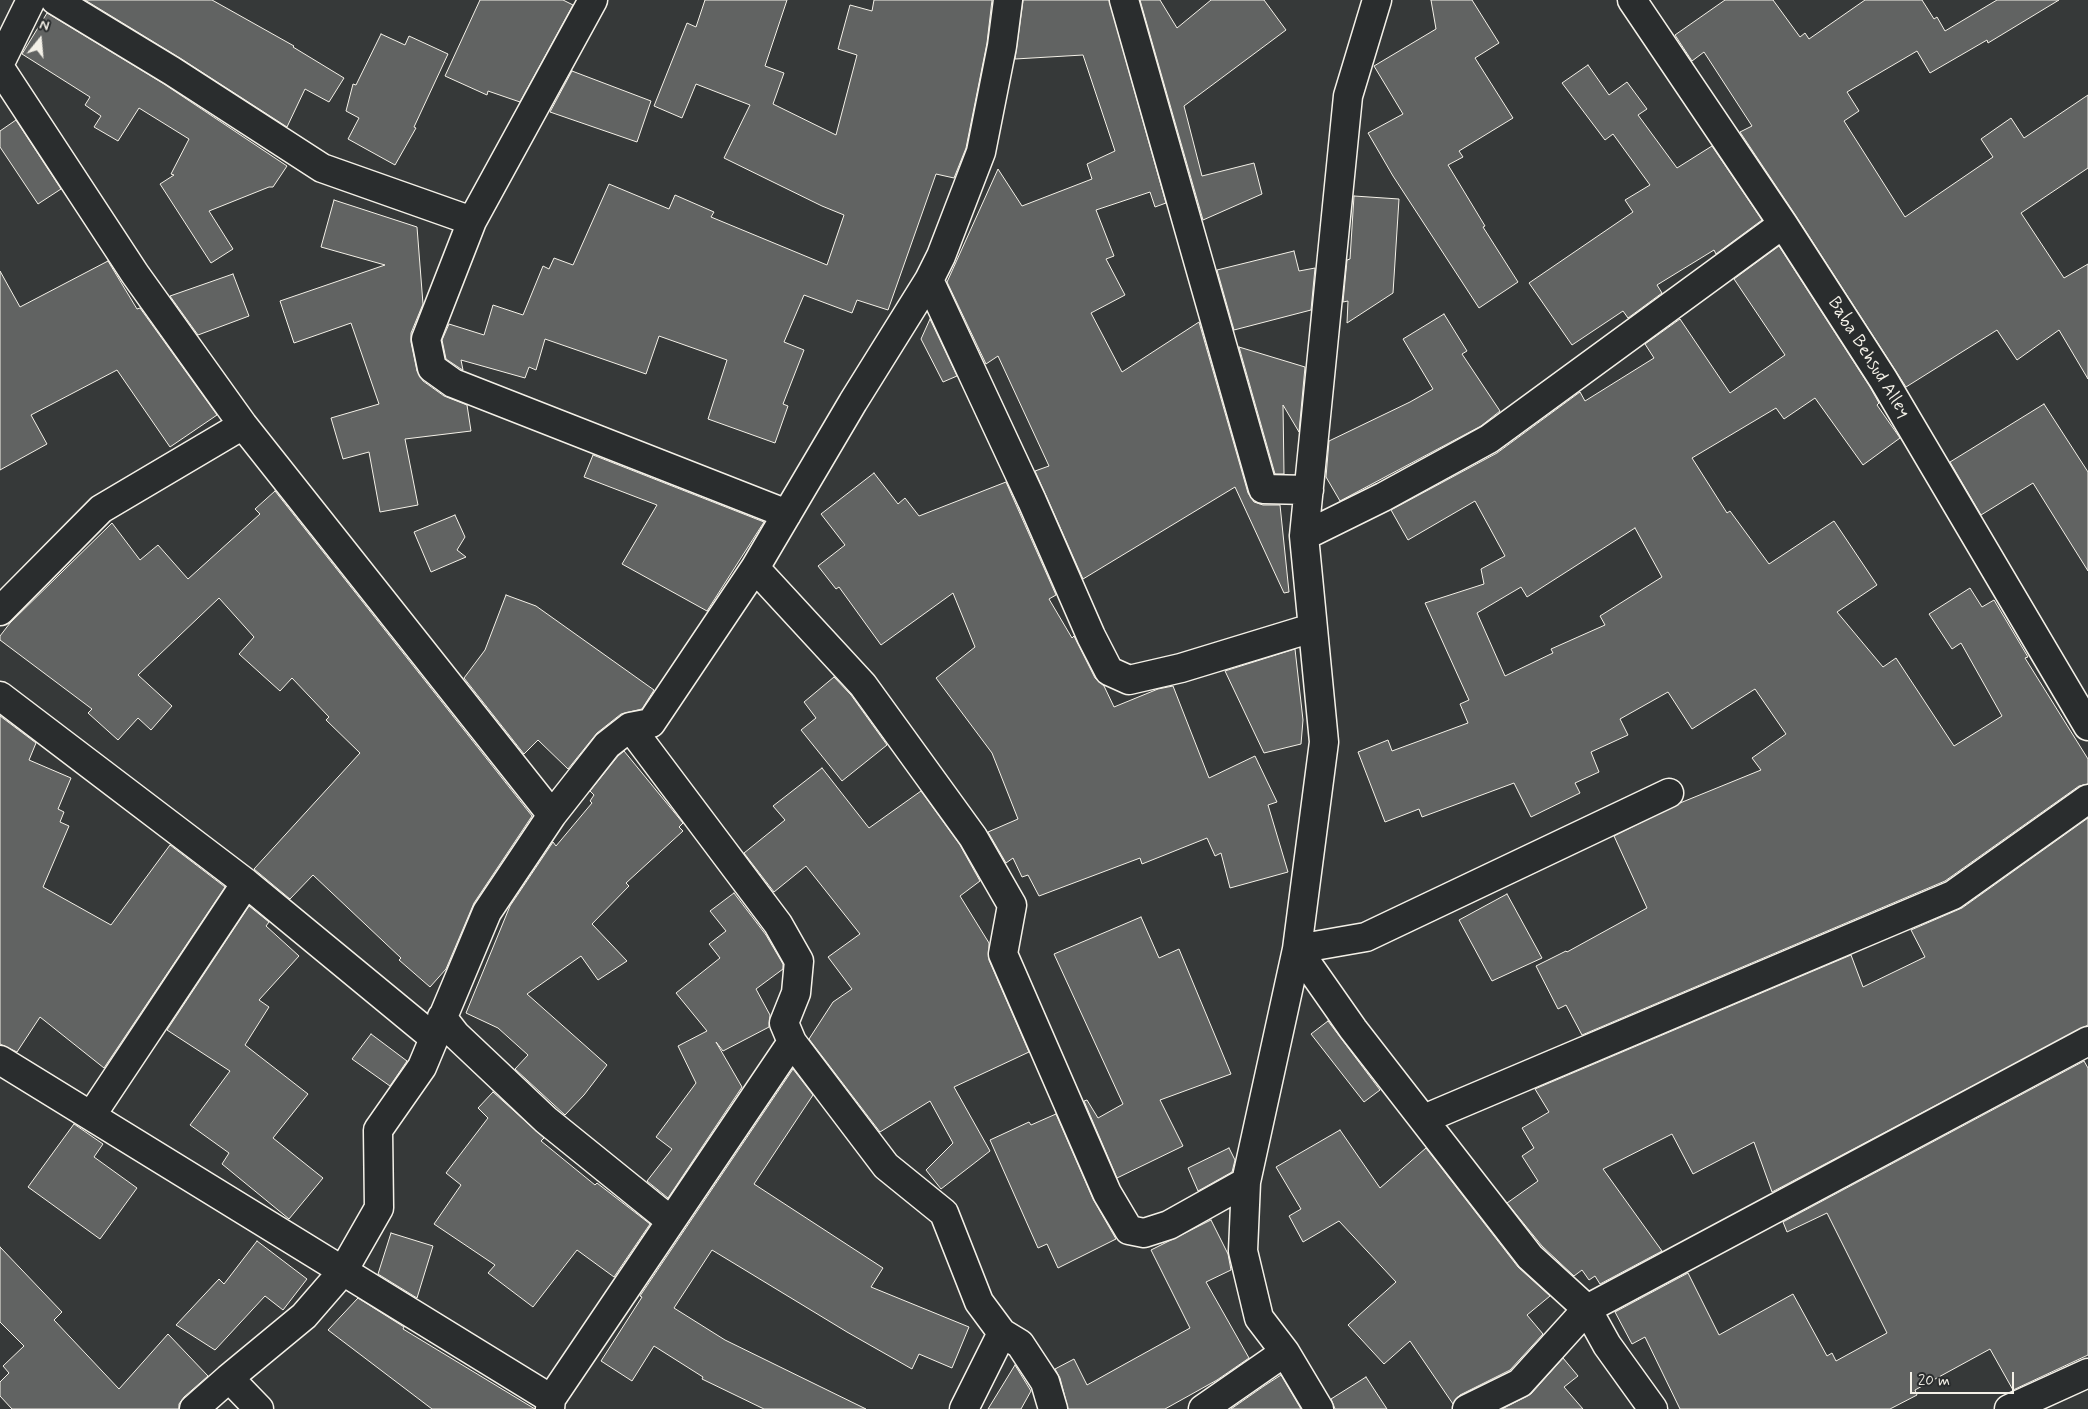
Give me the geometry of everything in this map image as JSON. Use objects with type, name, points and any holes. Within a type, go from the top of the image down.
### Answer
[{"type":"street","points":[[0,63],[31,0]]},
{"type":"street","points":[[55,0],[172,71],[322,168],[472,221]]},
{"type":"street","points":[[593,0],[472,221],[426,339],[432,368],[453,383],[787,514]]},
{"type":"street","points":[[194,1409],[304,1316],[344,1271],[379,1208],[378,1130],[422,1067],[487,912],[552,815],[607,745],[630,727],[651,723],[755,568],[929,280],[941,256],[981,152],[1002,46],[1008,0]]},
{"type":"street","points":[[1124,0],[1263,488],[1309,490]]},
{"type":"street","points":[[1319,1409],[1285,1352],[1258,1318],[1244,1251],[1246,1182],[1297,948],[1324,742],[1304,536],[1348,96],[1377,0]]},
{"type":"street","name":"Baba Behsud Alley","points":[[1632,0],[1783,224],[1883,379],[2088,726]]},
{"type":"street","points":[[0,68],[135,274],[243,425],[552,815]]},
{"type":"street","points":[[1304,536],[1384,497],[1489,439],[1783,224]]},
{"type":"street","points":[[929,280],[1032,501],[1091,636],[1109,671],[1129,680],[1181,668],[1312,628]]},
{"type":"street","points":[[0,611],[102,509],[243,425]]},
{"type":"street","points":[[755,568],[863,685],[973,837],[1012,905],[1003,954],[1107,1193],[1129,1230],[1144,1233],[1169,1225],[1246,1182]]},
{"type":"street","points":[[0,696],[438,1027],[456,1035],[546,1120],[671,1221]]},
{"type":"street","points":[[630,727],[778,924],[799,961],[796,993],[784,1023],[792,1042],[886,1166],[944,1213],[979,1302],[1002,1333],[1020,1344],[1045,1382],[1053,1409]]},
{"type":"street","points":[[1297,948],[1366,937],[1669,793]]},
{"type":"street","points":[[1424,1120],[1953,895],[2088,799]]},
{"type":"street","points":[[91,1116],[246,883]]},
{"type":"street","points":[[1297,948],[1353,1029],[1530,1257],[1587,1309],[1607,1345],[1653,1409]]},
{"type":"street","points":[[1467,1409],[1520,1383],[1587,1309],[2088,1041]]},
{"type":"street","points":[[0,1060],[344,1271],[550,1404],[792,1042]]},
{"type":"street","points":[[964,1409],[1002,1333]]},
{"type":"street","points":[[1204,1409],[1285,1352]]},
{"type":"street","points":[[2009,1409],[2088,1373]]},
{"type":"street","points":[[229,1378],[259,1409]]},
{"type":"building","points":[[85,0],[212,0],[294,46],[344,78],[329,102],[305,89],[287,127]]},
{"type":"building","points":[[480,0],[563,0],[573,5],[520,102],[488,91],[487,95],[445,76]]},
{"type":"building","points":[[705,0],[787,0],[765,66],[784,73],[773,104],[836,135],[857,55],[838,49],[850,5],[872,11],[874,0],[992,0],[987,43],[966,148],[954,178],[936,174],[888,310],[857,300],[852,313],[804,295],[784,342],[804,350],[783,404],[788,406],[775,443],[708,419],[727,360],[659,336],[646,374],[545,339],[536,370],[529,367],[525,378],[461,360],[463,370],[446,359],[442,340],[449,324],[484,335],[493,305],[523,315],[543,266],[549,269],[554,258],[573,265],[609,184],[669,209],[675,195],[714,212],[711,217],[827,265],[844,215],[724,158],[750,105],[696,84],[682,118],[654,106],[687,23],[696,27]]},
{"type":"building","points":[[1023,0],[1109,0],[1166,203],[1155,207],[1150,192],[1096,210],[1114,256],[1106,259],[1125,295],[1091,313],[1122,372],[1199,322],[1248,493],[1254,502],[1263,505],[1280,505],[1289,592],[1284,593],[1235,487],[1083,579],[1035,471],[1049,466],[998,356],[986,364],[947,282],[998,169],[1022,206],[1092,179],[1087,164],[1115,151],[1083,55],[1015,59]]},
{"type":"building","points":[[1140,0],[1160,0],[1177,28],[1211,0],[1264,0],[1286,30],[1184,106],[1202,176],[1254,163],[1262,194],[1203,220]]},
{"type":"building","points":[[1431,0],[1472,0],[1499,43],[1475,58],[1513,118],[1459,151],[1463,157],[1448,165],[1485,226],[1483,227],[1518,282],[1479,308],[1393,176],[1368,133],[1403,114],[1374,66],[1436,29]]},
{"type":"building","points":[[1725,0],[1773,0],[1800,37],[1805,33],[1809,39],[1865,0],[1922,0],[1934,19],[1937,17],[1945,31],[1997,0],[2059,0],[1988,43],[1987,40],[1930,73],[1917,51],[1847,92],[1859,111],[1844,121],[1905,217],[1993,157],[1981,139],[2011,118],[2024,138],[2088,95],[2088,168],[2021,213],[2064,278],[2088,264],[2088,379],[2059,330],[2017,360],[1997,330],[1906,387],[1740,132],[1752,126],[1704,52],[1692,61],[1675,35]]},
{"type":"building","points":[[47,13],[164,84],[287,166],[273,187],[209,211],[233,249],[211,263],[160,184],[174,175],[171,174],[189,139],[139,108],[118,141],[94,127],[101,116],[85,105],[90,97],[22,54]]},
{"type":"building","points":[[381,34],[405,45],[409,36],[448,54],[414,127],[416,128],[395,165],[348,139],[359,118],[346,111],[353,84],[356,85]]},
{"type":"building","points":[[1588,65],[1609,95],[1627,82],[1647,109],[1638,115],[1677,168],[1712,146],[1762,220],[1716,254],[1714,250],[1657,285],[1662,293],[1628,318],[1623,311],[1572,345],[1529,283],[1633,212],[1625,200],[1650,185],[1613,134],[1605,140],[1562,83]]},
{"type":"building","points":[[572,71],[651,101],[637,142],[550,112]]},
{"type":"building","points":[[16,120],[61,189],[38,204],[0,147],[0,131]]},
{"type":"building","points":[[1354,196],[1399,199],[1393,293],[1347,323],[1348,301],[1343,302],[1347,260],[1350,259]]},
{"type":"building","points":[[334,200],[417,227],[423,304],[411,333],[411,342],[417,371],[423,381],[444,396],[467,405],[471,431],[405,439],[418,505],[380,512],[369,452],[343,459],[331,418],[379,404],[351,323],[294,343],[280,301],[385,265],[321,247]]},
{"type":"building","points":[[1779,246],[1870,387],[1879,403],[1877,405],[1900,438],[1863,465],[1815,398],[1784,419],[1776,408],[1692,458],[1727,513],[1730,511],[1769,564],[1834,521],[1877,585],[1837,612],[1883,667],[1896,658],[1954,746],[2002,716],[1961,643],[1952,649],[1929,614],[1970,588],[1982,607],[1994,600],[2028,657],[2025,658],[2088,759],[2088,784],[2079,786],[1945,881],[1582,1035],[1566,1005],[1558,1009],[1536,966],[1567,952],[1647,908],[1614,836],[1680,803],[1761,770],[1752,758],[1786,734],[1755,689],[1692,729],[1668,692],[1620,719],[1628,735],[1591,752],[1599,772],[1575,783],[1580,793],[1531,817],[1514,783],[1422,817],[1419,809],[1385,822],[1358,752],[1388,740],[1392,751],[1468,723],[1460,704],[1469,700],[1425,603],[1484,584],[1481,569],[1505,556],[1475,501],[1408,540],[1391,510],[1497,453],[1580,392],[1585,401],[1654,358],[1645,344],[1680,319],[1730,393],[1785,355],[1734,279]],"holes":[[[1635,528],[1662,577],[1600,616],[1605,625],[1551,649],[1553,653],[1505,676],[1477,613],[1521,587],[1527,597]]]},
{"type":"building","points":[[1294,251],[1299,271],[1315,268],[1311,310],[1234,330],[1217,270]]},
{"type":"building","points":[[108,261],[137,309],[140,308],[217,415],[170,447],[117,370],[31,415],[47,444],[0,470],[0,271],[20,307]]},
{"type":"building","points":[[233,274],[249,316],[198,335],[170,296]]},
{"type":"building","points":[[1444,314],[1467,351],[1462,354],[1500,411],[1481,426],[1340,501],[1326,477],[1329,441],[1433,389],[1403,339]]},
{"type":"building","points":[[930,319],[957,376],[943,382],[921,339]]},
{"type":"building","points":[[1239,347],[1305,367],[1299,432],[1283,405],[1284,474],[1275,474]]},
{"type":"building","points":[[2044,404],[2088,472],[2088,571],[2033,483],[1981,515],[1950,462]]},
{"type":"building","points":[[593,455],[764,522],[707,611],[622,564],[657,505],[584,477]]},
{"type":"building","points":[[874,473],[898,504],[905,498],[919,516],[1006,482],[1056,595],[1049,599],[1072,638],[1074,636],[1095,678],[1104,686],[1114,707],[1158,689],[1173,686],[1209,778],[1255,756],[1277,802],[1268,805],[1288,872],[1230,888],[1221,853],[1215,856],[1207,838],[1142,864],[1140,858],[1039,896],[1028,875],[1022,877],[1013,858],[1006,863],[988,832],[1018,819],[992,753],[936,678],[975,647],[953,593],[881,645],[839,587],[836,589],[818,566],[845,545],[821,514]]},
{"type":"building","points":[[275,491],[532,816],[474,903],[446,969],[430,987],[399,960],[401,958],[313,875],[290,899],[254,869],[360,753],[326,720],[329,717],[292,678],[280,691],[239,654],[254,637],[219,598],[138,675],[172,706],[151,730],[138,718],[118,740],[88,713],[92,709],[0,640],[0,636],[10,623],[112,523],[140,560],[158,545],[188,579],[260,514],[255,509]]},
{"type":"building","points":[[455,515],[465,537],[457,550],[466,557],[431,572],[414,532]]},
{"type":"building","points":[[506,595],[536,606],[654,690],[642,709],[621,714],[597,733],[568,769],[538,740],[524,754],[464,678],[485,650]]},
{"type":"building","points":[[1295,649],[1303,720],[1301,744],[1264,753],[1225,671]]},
{"type":"building","points":[[834,677],[851,695],[887,745],[842,781],[801,730],[816,718],[804,702]]},
{"type":"building","points":[[0,716],[36,743],[29,760],[71,778],[58,809],[64,812],[60,822],[69,826],[43,887],[111,925],[170,845],[225,887],[104,1068],[40,1017],[17,1052],[0,1044]]},
{"type":"building","points":[[624,751],[683,823],[679,827],[683,831],[626,883],[629,886],[592,924],[627,961],[598,980],[581,956],[527,994],[607,1065],[584,1095],[565,1115],[515,1069],[528,1055],[498,1028],[466,1013],[510,906],[553,842],[556,846],[592,803],[590,801],[594,795],[590,791]]},
{"type":"building","points":[[822,768],[869,828],[921,791],[960,845],[980,881],[960,896],[989,943],[989,960],[1029,1052],[954,1087],[990,1151],[941,1189],[926,1170],[953,1143],[930,1101],[880,1132],[809,1039],[833,1002],[852,989],[828,957],[860,934],[806,866],[774,892],[744,853],[785,820],[773,806]]},
{"type":"building","points":[[2088,818],[2088,1025],[1772,1192],[1754,1142],[1693,1174],[1672,1134],[1603,1169],[1662,1251],[1600,1284],[1595,1276],[1589,1280],[1582,1270],[1574,1276],[1542,1246],[1507,1203],[1538,1181],[1522,1156],[1534,1148],[1522,1128],[1549,1112],[1535,1089],[1851,955],[1863,987],[1925,957],[1911,930],[1962,908]]},
{"type":"building","points":[[734,893],[766,935],[783,964],[783,969],[756,989],[770,1015],[769,1027],[723,1051],[716,1042],[742,1087],[668,1198],[647,1181],[672,1149],[656,1137],[696,1083],[678,1046],[707,1031],[676,993],[720,958],[709,944],[726,931],[710,911]]},
{"type":"building","points":[[1507,894],[1542,958],[1492,981],[1459,920]]},
{"type":"building","points":[[249,906],[269,922],[266,926],[299,956],[259,1000],[269,1007],[245,1045],[308,1094],[273,1138],[323,1178],[289,1219],[222,1164],[229,1153],[190,1125],[230,1071],[167,1030]]},
{"type":"building","points":[[1141,917],[1159,958],[1179,949],[1231,1074],[1160,1100],[1183,1146],[1117,1178],[1084,1101],[1087,1100],[1098,1118],[1123,1104],[1054,954]]},
{"type":"building","points":[[1328,1021],[1380,1090],[1364,1102],[1311,1034]]},
{"type":"building","points":[[371,1034],[407,1061],[390,1086],[352,1059]]},
{"type":"building","points":[[2084,1061],[2088,1068],[2088,1355],[2013,1390],[1990,1349],[1915,1390],[1917,1395],[1890,1409],[1680,1409],[1645,1337],[1632,1344],[1615,1312],[1688,1273],[1719,1335],[1793,1294],[1827,1356],[1832,1353],[1836,1361],[1887,1333],[1827,1213],[1787,1232],[1783,1222]]},
{"type":"building","points":[[793,1069],[813,1095],[754,1184],[883,1268],[871,1287],[969,1327],[952,1368],[919,1354],[912,1369],[712,1250],[674,1308],[725,1340],[866,1409],[764,1409],[702,1379],[703,1377],[654,1346],[632,1381],[601,1361],[642,1297],[640,1296]]},
{"type":"building","points":[[493,1092],[544,1138],[541,1141],[595,1185],[597,1183],[650,1224],[614,1277],[577,1250],[533,1307],[488,1273],[495,1265],[434,1224],[461,1185],[446,1173],[488,1118],[478,1108]]},
{"type":"building","points":[[1056,1114],[1093,1199],[1116,1239],[1058,1268],[1047,1244],[1038,1248],[990,1140],[1029,1122],[1031,1125]]},
{"type":"building","points":[[74,1124],[103,1144],[94,1157],[137,1188],[100,1239],[28,1187]]},
{"type":"building","points":[[1340,1130],[1380,1188],[1426,1148],[1518,1267],[1550,1296],[1527,1315],[1543,1334],[1510,1370],[1460,1395],[1453,1404],[1410,1341],[1384,1364],[1348,1325],[1396,1282],[1339,1221],[1303,1242],[1289,1216],[1301,1209],[1276,1167]]},
{"type":"building","points":[[1229,1148],[1235,1160],[1232,1172],[1198,1191],[1188,1168]]},
{"type":"building","points":[[1211,1220],[1228,1254],[1231,1270],[1206,1282],[1249,1358],[1217,1380],[1165,1409],[1068,1409],[1060,1378],[1055,1369],[1074,1359],[1087,1385],[1190,1328],[1151,1250]]},
{"type":"building","points":[[391,1233],[433,1246],[417,1298],[378,1274]]},
{"type":"building","points":[[257,1241],[307,1279],[283,1310],[265,1296],[215,1350],[176,1325],[219,1279],[224,1284]]},
{"type":"building","points":[[0,1247],[62,1312],[54,1320],[119,1389],[168,1334],[208,1376],[184,1397],[179,1404],[179,1409],[12,1409],[0,1396],[0,1382],[9,1373],[3,1366],[24,1346],[0,1322]]},
{"type":"building","points":[[358,1298],[404,1327],[403,1329],[535,1409],[432,1409],[328,1330]]},
{"type":"building","points":[[1563,1358],[1578,1376],[1564,1387],[1583,1409],[1502,1409],[1531,1394]]},
{"type":"building","points":[[1015,1365],[1031,1391],[1021,1409],[988,1409]]},
{"type":"building","points":[[1281,1375],[1301,1409],[1231,1409],[1264,1386]]},
{"type":"building","points":[[1366,1377],[1387,1409],[1335,1409],[1331,1399]]}]
